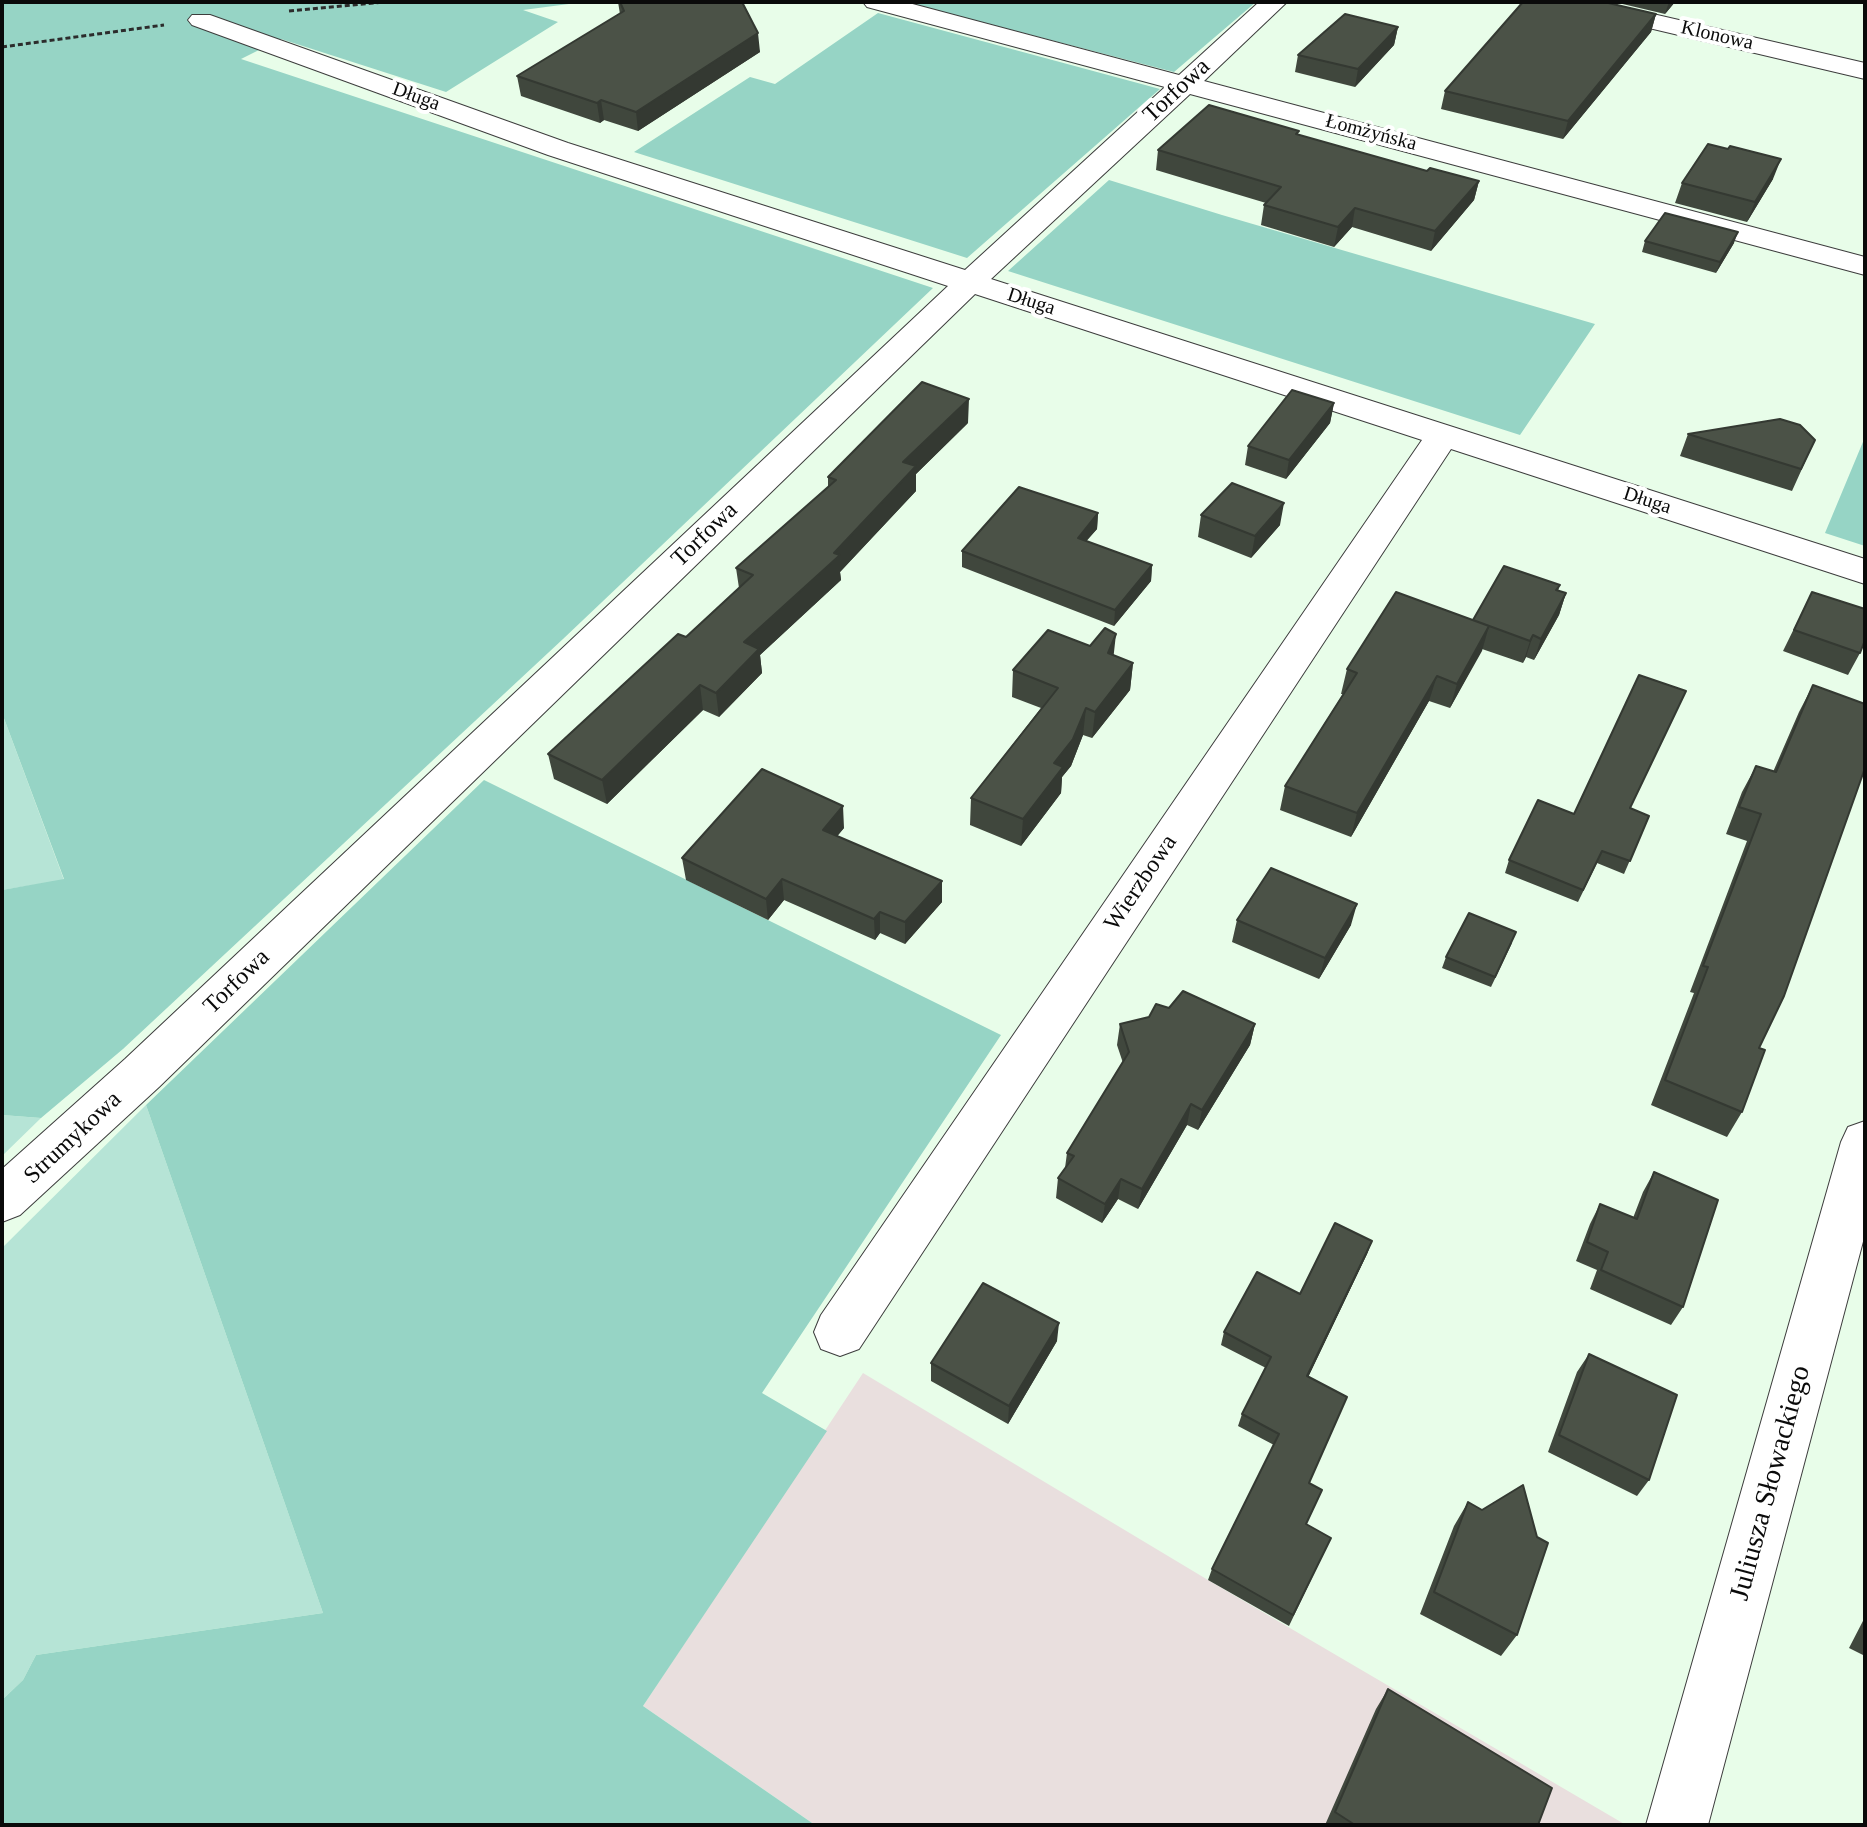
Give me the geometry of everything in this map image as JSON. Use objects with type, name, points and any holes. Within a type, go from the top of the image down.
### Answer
[{"type":"street","name":"Łomżyńska","points":[[876,2],[1865,266]]},
{"type":"street","name":"Torfowa","points":[[142,1073],[970,282],[1274,2]]},
{"type":"street","name":"Klonowa","points":[[1569,2],[1865,71]]},
{"type":"street","name":"Długa","points":[[201,20],[558,149],[1865,572]]},
{"type":"street","name":"Wierzbowa","points":[[840,1332],[1443,435]]},
{"type":"street","name":"Strumykowa","points":[[2,1200],[142,1073]]},
{"type":"street","name":"Juliusza Słowackiego","points":[[1677,1825],[1865,1142]]},
{"type":"path","points":[[2,47],[201,20]]},
{"type":"shaded area","points":[[2,2],[584,2],[523,10],[558,22],[446,92],[281,39],[241,59],[933,288],[563,639],[123,1049],[41,1118],[2,1115],[2,890],[64,879],[2,713]]},
{"type":"shaded area","points":[[904,2],[1256,2],[1174,72]]},
{"type":"shaded area","points":[[878,13],[1160,89],[967,258],[634,152],[750,77],[775,84]]},
{"type":"shaded area","points":[[1109,180],[1595,324],[1520,435],[1008,271]]},
{"type":"shaded area","points":[[1865,437],[1865,546],[1825,533]]},
{"type":"shaded area","points":[[2,713],[64,880],[2,890]]},
{"type":"shaded area","points":[[484,780],[1001,1035],[762,1393],[827,1431],[643,1706],[815,1825],[2,1825],[2,1700],[23,1680],[36,1655],[323,1613],[146,1105]]},
{"type":"shaded area","points":[[146,1105],[323,1613],[36,1655],[23,1680],[2,1700],[2,1248]]},
{"type":"shaded area","points":[[2,1115],[41,1118],[2,1156]]},
{"type":"shaded area","points":[[863,1373],[1626,1825],[815,1825],[643,1706]]},
{"type":"building","points":[[620,2],[742,2],[758,33],[636,112],[601,100],[597,103],[517,76],[624,11]]},
{"type":"building","points":[[1523,2],[1604,2],[1656,14],[1568,121],[1445,91]]},
{"type":"building","points":[[1345,14],[1398,27],[1358,69],[1298,55]]},
{"type":"building","points":[[1209,105],[1299,131],[1296,134],[1427,171],[1430,168],[1479,181],[1435,231],[1355,208],[1338,227],[1264,205],[1281,187],[1158,150]]},
{"type":"building","points":[[1708,144],[1728,149],[1730,146],[1781,159],[1755,202],[1682,183]]},
{"type":"building","points":[[1665,213],[1738,232],[1720,262],[1645,241]]},
{"type":"building","points":[[922,382],[969,399],[903,462],[916,466],[834,553],[840,555],[744,642],[759,649],[716,693],[700,685],[602,780],[548,754],[678,634],[686,637],[753,575],[736,568],[836,480],[828,477]]},
{"type":"building","points":[[1292,390],[1334,403],[1289,460],[1248,446]]},
{"type":"building","points":[[1780,419],[1800,425],[1815,440],[1801,469],[1688,434]]},
{"type":"building","points":[[1232,483],[1284,503],[1255,536],[1201,515]]},
{"type":"building","points":[[1019,487],[1098,513],[1078,538],[1152,565],[1115,610],[962,551]]},
{"type":"building","points":[[1504,566],[1560,585],[1556,590],[1566,593],[1541,639],[1533,635],[1530,641],[1473,620]]},
{"type":"building","points":[[1396,592],[1489,626],[1457,684],[1437,676],[1357,813],[1285,786],[1357,673],[1347,669]]},
{"type":"building","points":[[1812,592],[1865,609],[1865,640],[1860,653],[1794,630]]},
{"type":"building","points":[[1105,628],[1116,634],[1108,653],[1133,663],[1095,712],[1086,708],[1073,739],[1054,763],[1063,767],[1023,819],[971,798],[1058,688],[1013,670],[1048,630],[1090,646]]},
{"type":"building","points":[[1639,675],[1686,691],[1630,808],[1649,816],[1630,861],[1602,851],[1583,890],[1509,860],[1538,800],[1574,814]]},
{"type":"building","points":[[1813,685],[1865,704],[1865,768],[1784,996],[1759,1048],[1765,1050],[1742,1112],[1665,1080],[1708,967],[1703,966],[1761,814],[1739,807],[1756,766],[1776,772]]},
{"type":"building","points":[[762,769],[843,806],[823,830],[942,881],[905,922],[880,912],[874,919],[782,879],[766,899],[682,858]]},
{"type":"building","points":[[1271,868],[1357,904],[1325,958],[1237,920]]},
{"type":"building","points":[[1469,913],[1516,932],[1495,977],[1446,957]]},
{"type":"building","points":[[1183,991],[1255,1024],[1202,1110],[1191,1104],[1142,1189],[1121,1179],[1105,1204],[1058,1178],[1074,1156],[1067,1153],[1129,1052],[1120,1024],[1149,1017],[1156,1004],[1169,1008]]},
{"type":"building","points":[[1654,1172],[1718,1200],[1683,1307],[1601,1270],[1608,1252],[1587,1242],[1600,1204],[1637,1219]]},
{"type":"building","points":[[1335,1223],[1372,1241],[1307,1376],[1347,1397],[1309,1483],[1322,1490],[1306,1524],[1331,1538],[1293,1615],[1212,1569],[1279,1434],[1242,1414],[1271,1357],[1224,1332],[1257,1272],[1300,1294]]},
{"type":"building","points":[[983,1283],[1059,1323],[1009,1406],[931,1363]]},
{"type":"building","points":[[1589,1354],[1677,1395],[1649,1480],[1559,1435]]},
{"type":"building","points":[[1523,1485],[1537,1537],[1548,1543],[1517,1635],[1434,1592],[1468,1502],[1482,1510]]},
{"type":"building","points":[[1388,1689],[1552,1788],[1538,1825],[1355,1825],[1335,1812]]}]
